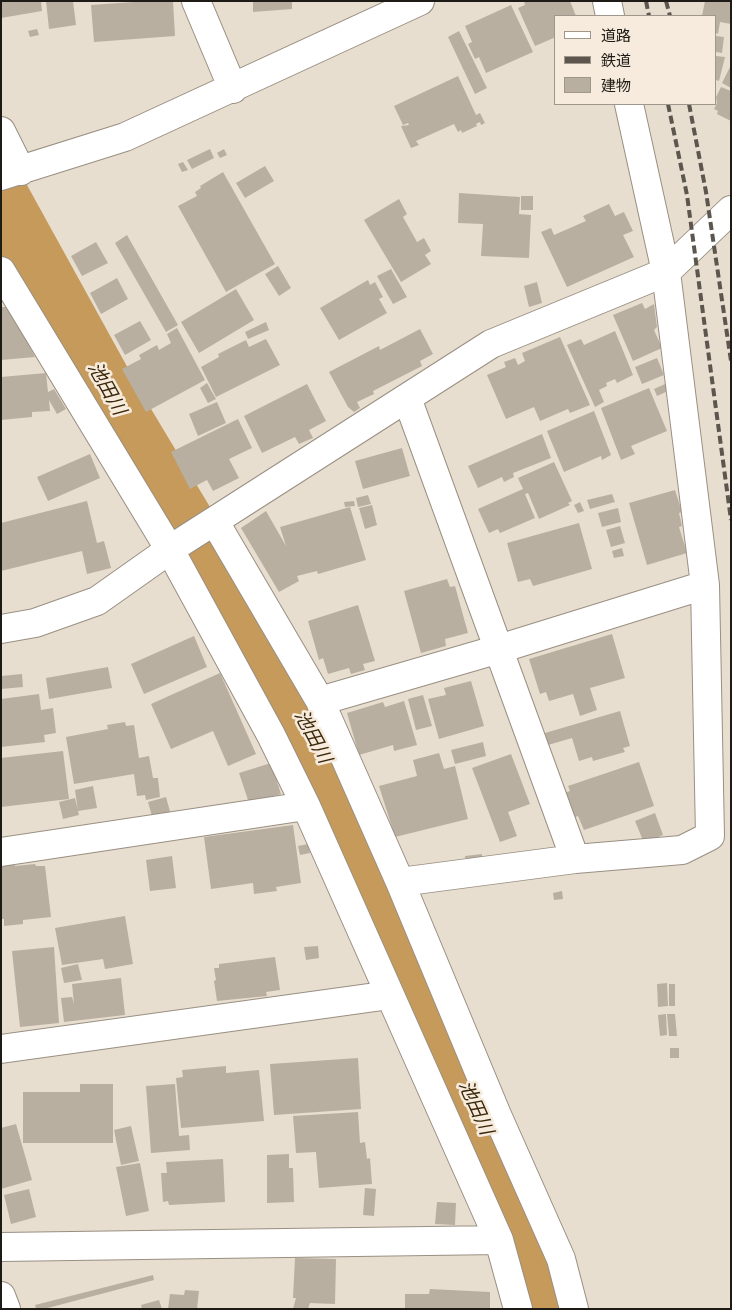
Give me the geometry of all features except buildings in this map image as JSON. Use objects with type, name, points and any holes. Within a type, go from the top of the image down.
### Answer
[{"type":"street","points":[[196,1],[233,89]]},
{"type":"street","points":[[1,131],[14,173],[125,138],[420,1]]},
{"type":"street","points":[[607,1],[610,15]]},
{"type":"street","points":[[400,882],[575,859],[682,850],[710,836],[705,584],[666,272],[629,105]]},
{"type":"street","points":[[1,629],[34,623],[97,601],[171,549],[491,344],[666,272],[731,210]]},
{"type":"street","points":[[1,270],[171,549],[272,735],[306,806],[499,1240],[518,1309]]},
{"type":"street","points":[[407,398],[575,859]]},
{"type":"street","points":[[214,522],[320,700],[400,882],[497,1115],[561,1259],[574,1309]]},
{"type":"street","points":[[320,700],[499,648],[705,584]]},
{"type":"street","points":[[1,852],[306,806]]},
{"type":"street","points":[[1,1049],[390,996]]},
{"type":"street","points":[[1,1248],[499,1240]]},
{"type":"street","points":[[1,1296],[6,1309]]},
{"type":"waterway","name":"池田川","points":[[1,199],[119,413],[294,704],[333,778],[365,858],[543,1264],[554,1309]]},
{"type":"railway","points":[[646,1],[649,15]]},
{"type":"railway","points":[[666,1],[670,15]]},
{"type":"railway","points":[[668,105],[687,195],[731,520]]},
{"type":"railway","points":[[689,105],[706,192],[731,361]]}]
